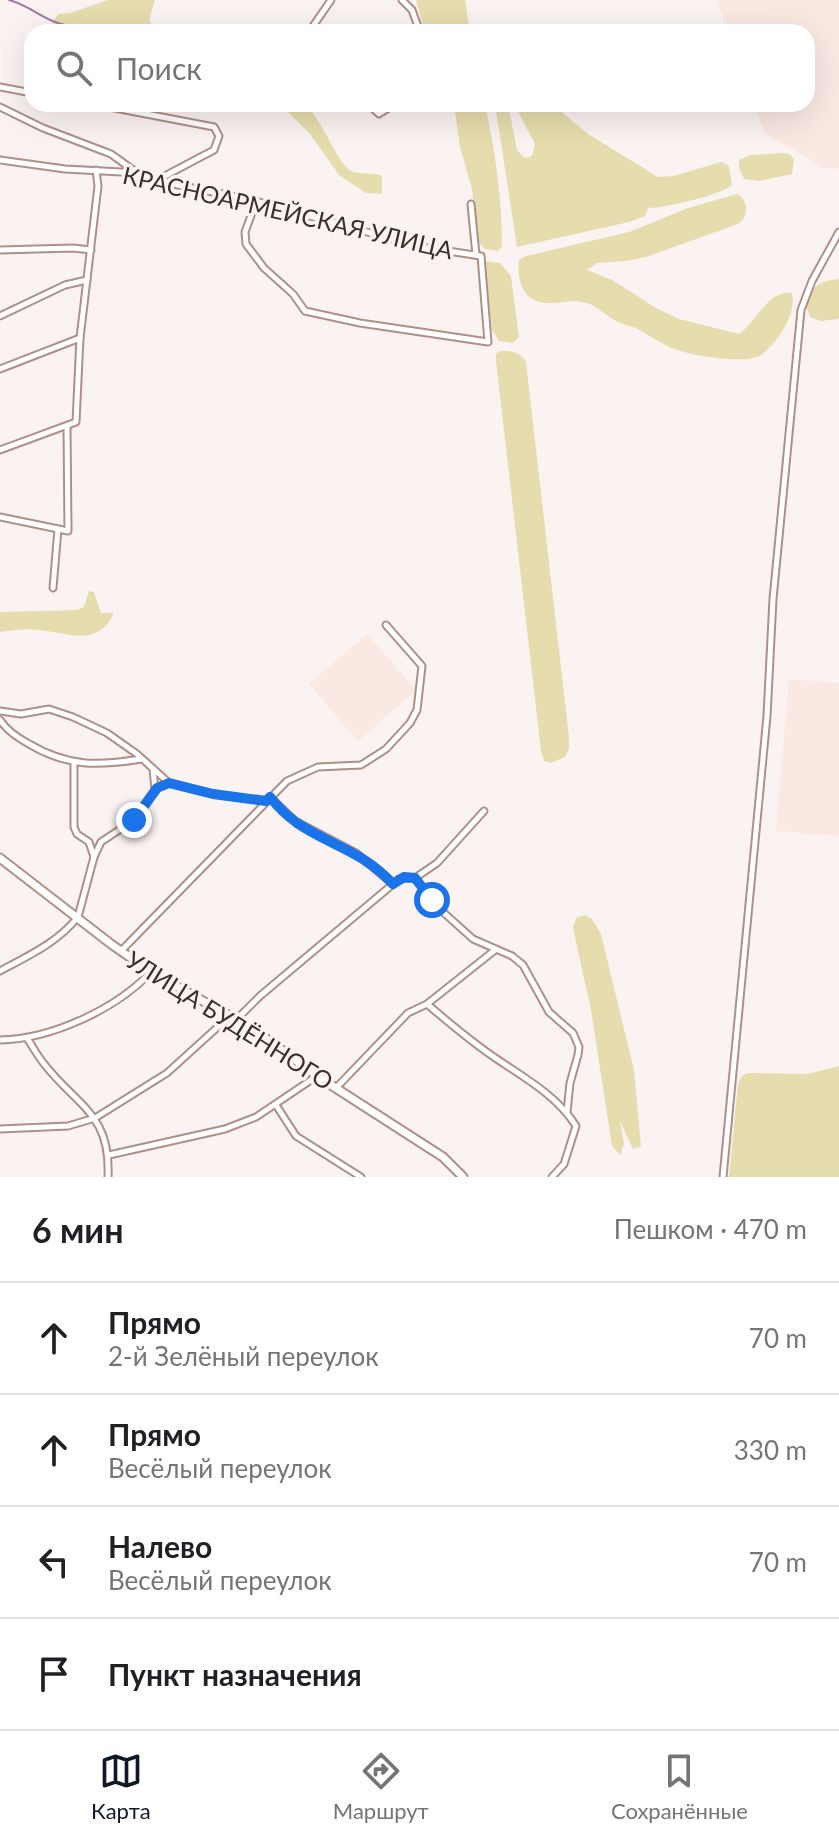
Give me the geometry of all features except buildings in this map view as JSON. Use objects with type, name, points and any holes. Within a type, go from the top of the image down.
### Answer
[{"type":"main road","name":"УЛИЦА БУДЁННОГО","points":[[0,858],[151,972],[234,1017],[317,1076],[443,1157],[463,1177]]},
{"type":"street","points":[[314,24],[331,0]]},
{"type":"street","points":[[402,0],[412,10],[417,24]]},
{"type":"street","points":[[0,87],[24,92]]},
{"type":"street","points":[[0,107],[43,128],[111,154],[137,173]]},
{"type":"street","points":[[136,112],[214,127],[219,136],[214,150],[158,179]]},
{"type":"street","name":"КРАСНОАРМЕЙСКАЯ УЛИЦА","points":[[0,160],[65,169],[137,173],[421,247],[479,256]]},
{"type":"street","points":[[0,450],[76,422],[80,338],[98,186],[96,170]]},
{"type":"street","points":[[256,202],[245,232],[246,244],[305,311],[360,323],[488,342],[471,204]]},
{"type":"street","points":[[723,1177],[802,302],[839,232]]},
{"type":"street","points":[[0,250],[91,250]]},
{"type":"street","points":[[0,316],[65,285],[87,280]]},
{"type":"street","points":[[0,369],[80,338]]},
{"type":"street","points":[[0,517],[68,531],[67,426]]},
{"type":"street","points":[[53,588],[58,529]]},
{"type":"street","points":[[121,951],[268,799],[299,774],[318,767],[361,765],[386,749],[410,723],[420,704],[422,666],[386,625]]},
{"type":"street","points":[[0,711],[21,714],[49,709],[107,733],[142,758],[169,783],[213,794],[268,799],[295,821],[356,853],[393,884]]},
{"type":"street","points":[[0,720],[19,739],[74,763],[96,764],[142,758]]},
{"type":"street","points":[[74,763],[74,827],[77,834],[89,842],[94,857]]},
{"type":"street","points":[[153,768],[155,790]]},
{"type":"street","points":[[0,971],[48,945],[78,917],[101,842],[134,820],[155,790],[169,783]]},
{"type":"street","points":[[0,1129],[68,1126],[95,1118],[167,1073],[393,884],[404,877],[415,878],[451,850],[484,811]]},
{"type":"street","points":[[415,878],[443,912],[473,939],[523,965],[549,1012],[573,1033],[579,1047],[567,1112]]},
{"type":"street","points":[[336,1088],[408,1013],[427,1004],[496,949]]},
{"type":"street","points":[[0,1040],[27,1038],[107,1008],[151,972]]},
{"type":"street","points":[[427,1004],[567,1112],[576,1126],[564,1164],[552,1177]]},
{"type":"street","points":[[27,1038],[45,1066],[95,1118],[109,1155],[108,1177]]},
{"type":"street","points":[[109,1155],[225,1129],[256,1117],[317,1076]]},
{"type":"street","points":[[276,1105],[296,1136],[361,1177]]},
{"type":"shaded area","points":[[108,0],[155,0],[149,20],[152,24],[52,24],[58,14]]},
{"type":"shaded area","points":[[416,0],[465,0],[469,24],[423,24]]},
{"type":"shaded area","points":[[717,0],[839,0],[839,169],[823,168],[765,133],[757,112],[815,112],[815,24],[725,24]]},
{"type":"shaded area","points":[[288,112],[312,112],[346,167],[355,172],[382,176],[382,194],[366,193],[339,175],[310,134]]},
{"type":"shaded area","points":[[455,112],[487,112],[495,157],[502,228],[502,246],[498,251],[485,249],[478,241],[472,189],[460,147]]},
{"type":"shaded area","points":[[496,112],[510,112],[517,150],[525,158],[532,156],[535,144],[518,112],[562,112],[588,134],[658,177],[673,176],[721,162],[729,166],[732,185],[717,193],[648,208],[645,216],[629,222],[517,247]]},
{"type":"shaded area","points":[[790,154],[794,159],[792,174],[760,181],[744,179],[739,160],[751,155]]},
{"type":"shaded area","points":[[737,194],[744,200],[746,209],[738,224],[646,257],[597,263],[587,270],[612,280],[679,319],[739,334],[769,301],[783,293],[792,293],[789,319],[773,344],[760,356],[730,359],[683,352],[618,322],[587,303],[539,302],[528,296],[522,287],[519,260],[526,256],[629,232],[688,208]]},
{"type":"shaded area","points":[[485,261],[500,263],[511,276],[519,337],[513,343],[499,341],[492,330]]},
{"type":"shaded area","points":[[839,279],[839,319],[821,321],[810,317],[806,306],[813,289],[826,281]]},
{"type":"shaded area","points":[[500,351],[515,352],[526,362],[569,737],[565,757],[550,763],[544,761],[541,751],[496,361],[496,354]]},
{"type":"shaded area","points":[[89,591],[94,592],[101,613],[114,613],[107,624],[91,635],[30,629],[0,632],[0,612],[76,610],[84,607]]},
{"type":"shaded area","points":[[367,634],[416,690],[358,741],[309,684]]},
{"type":"shaded area","points":[[789,679],[839,683],[839,836],[776,831]]},
{"type":"shaded area","points":[[585,915],[592,919],[601,934],[634,1070],[641,1146],[633,1149],[620,1121],[624,1144],[620,1155],[612,1146],[591,1010],[573,928],[576,918]]},
{"type":"shaded area","points":[[839,1066],[839,1177],[729,1177],[738,1084],[742,1076],[748,1073],[807,1074]]},
{"type":"waterway","points":[[9,0],[61,24]]},
{"type":"route","points":[[134,820],[157,788],[169,783],[213,794],[266,801],[270,797],[295,821],[356,853],[393,884],[404,877],[415,878],[432,900]]}]
